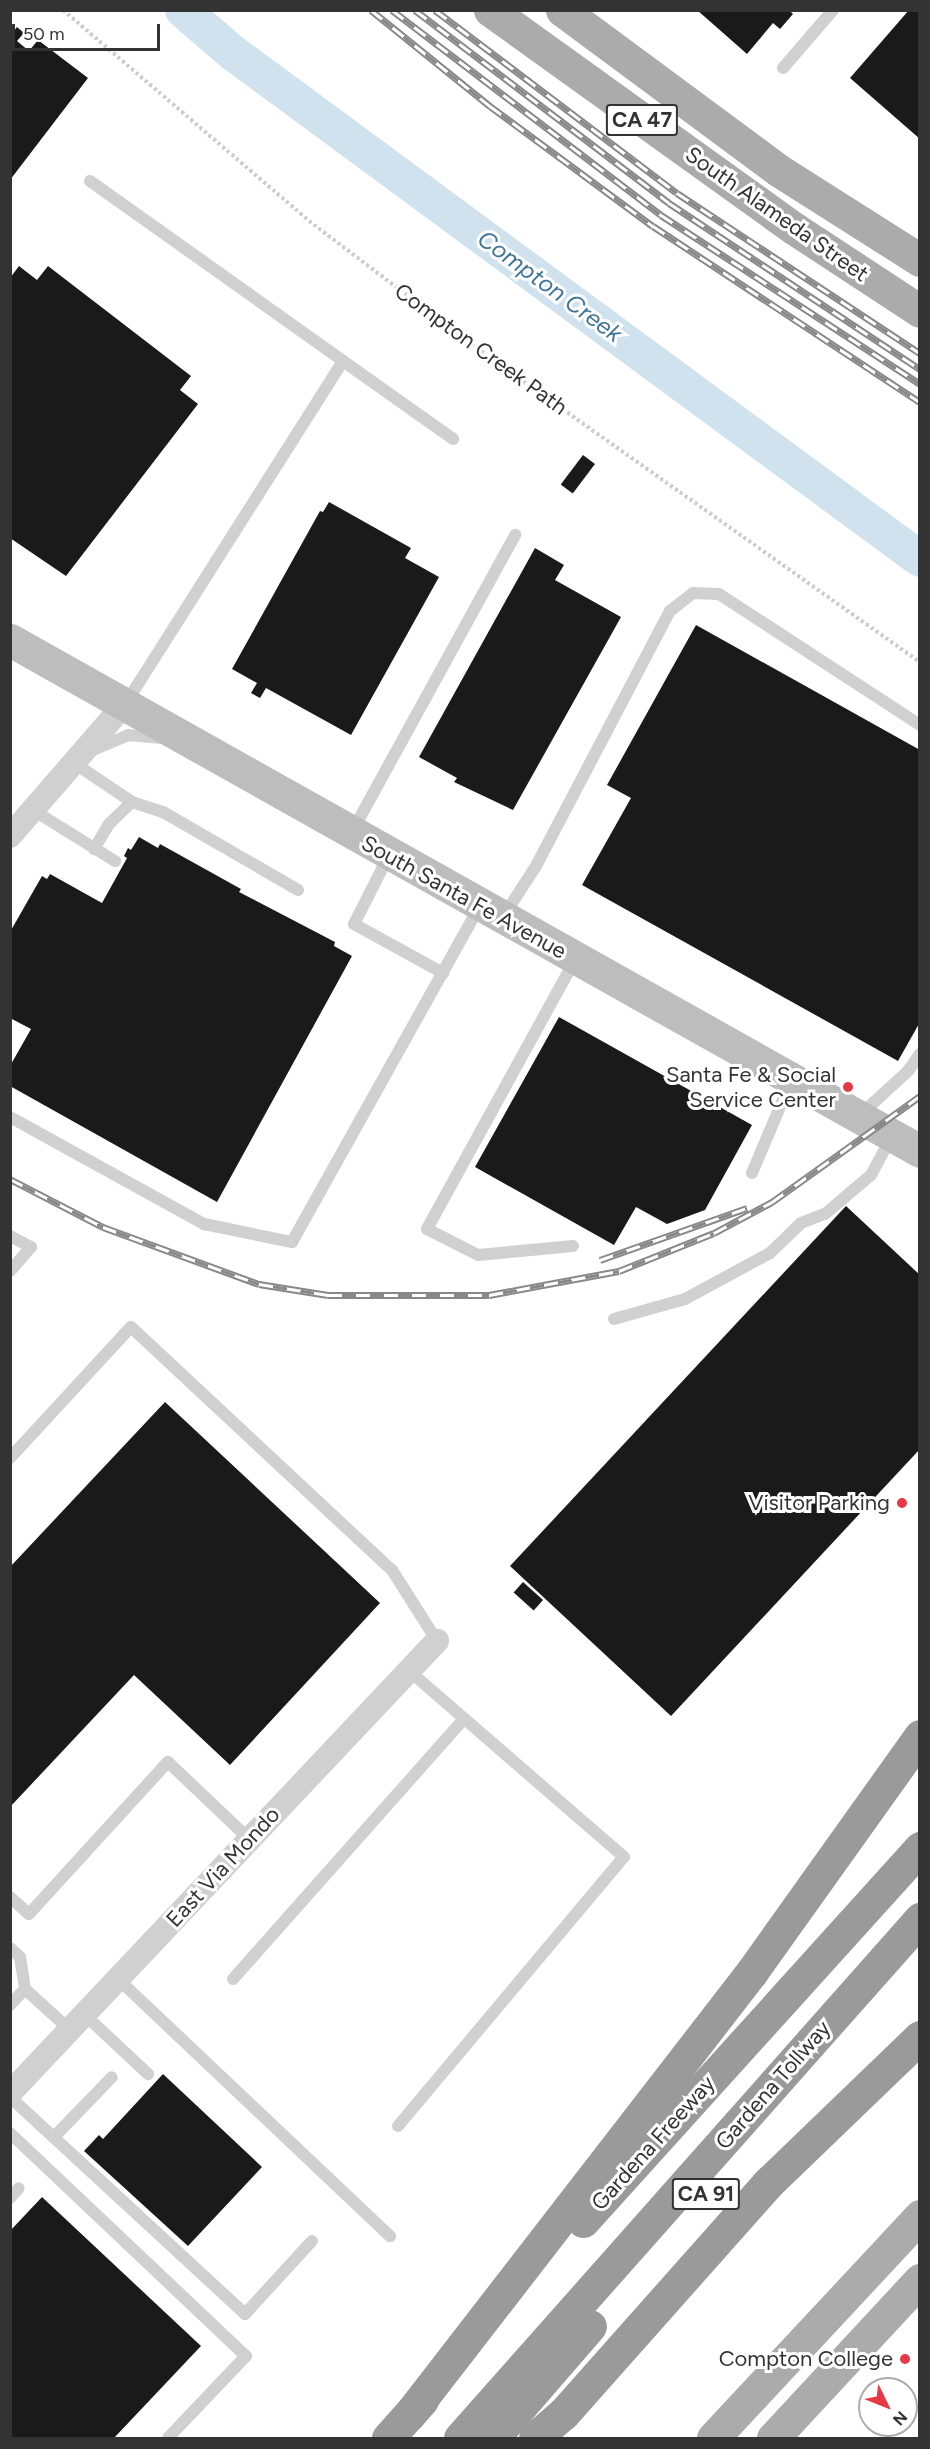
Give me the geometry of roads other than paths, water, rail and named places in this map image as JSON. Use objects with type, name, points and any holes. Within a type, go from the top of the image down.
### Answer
[{"type":"highway","points":[[398,2427],[751,1973],[920,1736]]},
{"type":"highway","points":[[792,1989],[920,1829]]},
{"type":"highway","name":"Gardena Freeway","points":[[398,2427],[920,1848]]},
{"type":"highway","name":"Gardena Tollway","points":[[460,2439],[920,1919]]},
{"type":"highway","name":"CA 91","points":[[493,2439],[920,1950]]},
{"type":"highway","points":[[535,2439],[562,2414],[767,2184],[920,2037]]},
{"type":"main road","name":"South Alameda Street","points":[[490,10],[795,229],[920,311]]},
{"type":"main road","name":"South Alameda Street","points":[[562,10],[778,170],[920,261]]},
{"type":"main road","name":"South Santa Fe Avenue","points":[[10,640],[187,742],[906,1143]]},
{"type":"main road","points":[[713,2439],[920,2216]]},
{"type":"main road","points":[[773,2439],[920,2280]]},
{"type":"street","points":[[10,836],[123,706]]},
{"type":"street","name":"East Via Mondo","points":[[10,2095],[117,1978],[437,1641]]},
{"type":"lane","points":[[783,68],[833,10]]},
{"type":"lane","points":[[90,181],[453,439]]},
{"type":"lane","points":[[123,706],[343,361]]},
{"type":"lane","points":[[352,834],[515,535]]},
{"type":"lane","points":[[10,1117],[204,1224],[292,1242],[443,973],[491,912],[536,866],[670,611],[693,593],[719,594],[920,725]]},
{"type":"lane","points":[[187,742],[128,735],[76,760],[132,802],[163,812],[298,890]]},
{"type":"lane","points":[[94,849],[109,824],[132,802]]},
{"type":"lane","points":[[33,810],[115,861]]},
{"type":"lane","points":[[390,855],[354,924],[443,973]]},
{"type":"lane","points":[[573,1246],[478,1255],[427,1229],[576,959]]},
{"type":"lane","points":[[858,1117],[908,1071],[920,1054]]},
{"type":"lane","points":[[752,1173],[791,1080]]},
{"type":"lane","points":[[614,1319],[685,1299],[770,1253],[801,1223],[825,1214],[906,1143]]},
{"type":"lane","points":[[10,1236],[31,1247],[10,1271]]},
{"type":"lane","points":[[10,1458],[131,1327],[392,1570],[437,1641]]},
{"type":"lane","points":[[398,2126],[624,1857],[409,1671]]},
{"type":"lane","points":[[234,1979],[464,1719]]},
{"type":"lane","points":[[10,1897],[29,1914],[168,1762],[249,1839]]},
{"type":"lane","points":[[10,1948],[20,1957],[25,1989],[76,2022],[148,2074]]},
{"type":"lane","points":[[117,1978],[390,2236]]},
{"type":"lane","points":[[10,2005],[25,1989]]},
{"type":"lane","points":[[54,2137],[112,2077]]},
{"type":"lane","points":[[10,2095],[245,2314],[312,2241]]},
{"type":"lane","points":[[10,2133],[246,2356],[168,2439]]},
{"type":"waterway","name":"Compton Creek","points":[[183,10],[233,53],[920,559]]},
{"type":"railway","points":[[371,10],[490,106],[653,226],[920,402]]},
{"type":"railway","points":[[392,10],[661,215],[920,384]]},
{"type":"railway","points":[[415,10],[669,203],[920,369]]},
{"type":"railway","points":[[435,10],[677,193],[920,353]]},
{"type":"railway","points":[[10,1179],[103,1227],[259,1284],[328,1295],[489,1295],[619,1271],[714,1233],[772,1202],[920,1096]]},
{"type":"railway","points":[[600,1260],[747,1208]]},
{"type":"place","name":"Santa Fe & Social Service Center","points":[[848,1087]]},
{"type":"place","name":"Visitor Parking","points":[[902,1503]]},
{"type":"place","name":"Compton College","points":[[905,2359]]}]
